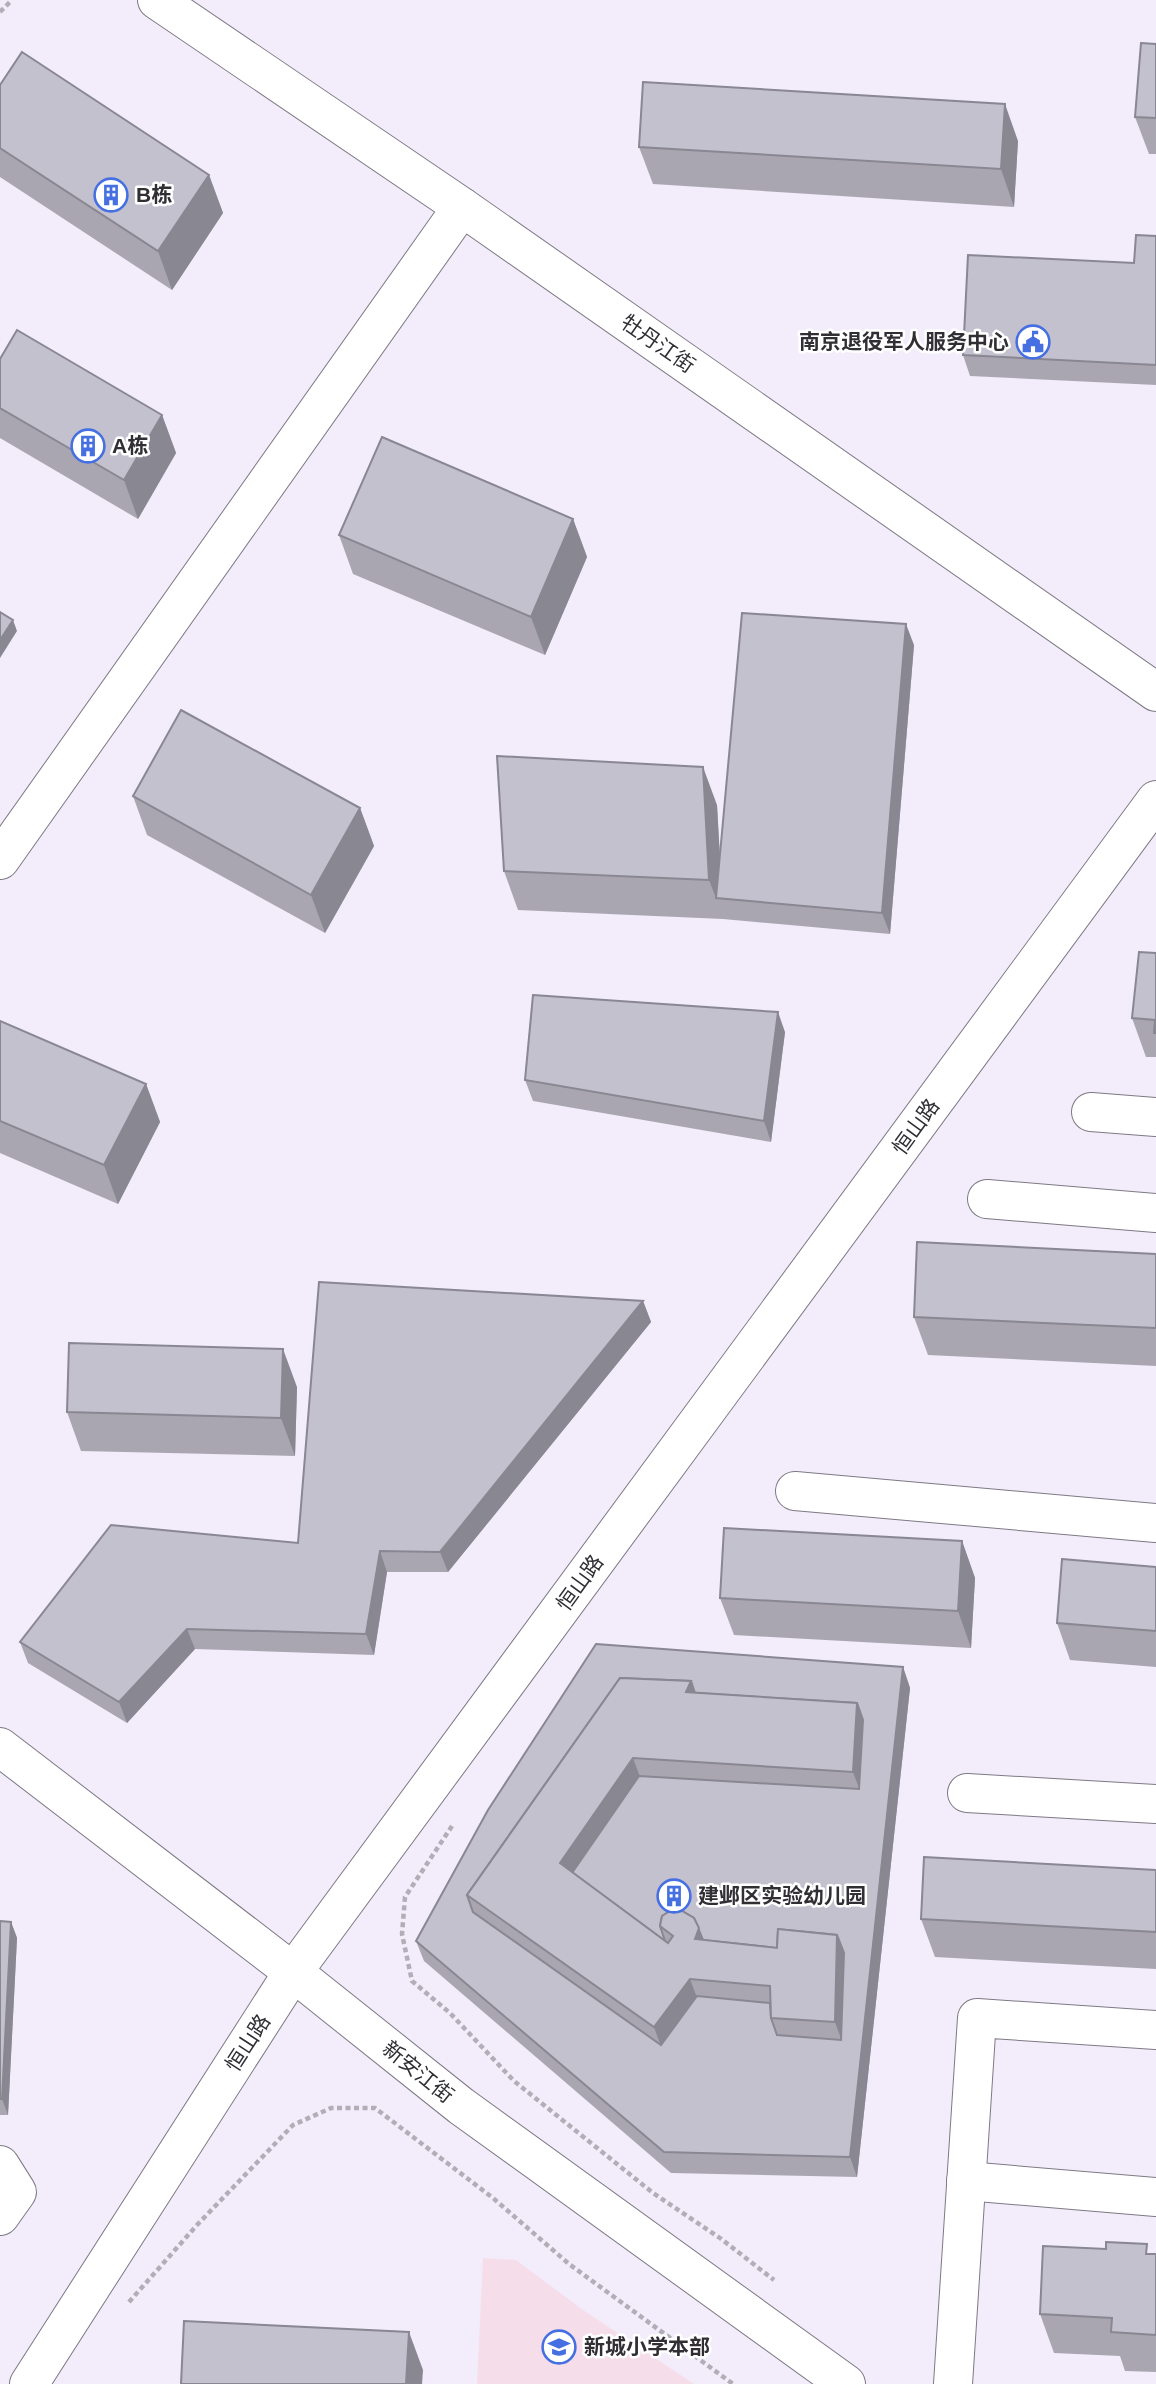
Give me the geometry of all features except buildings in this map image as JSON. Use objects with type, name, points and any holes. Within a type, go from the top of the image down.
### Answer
[{"type":"street","name":"牡丹江街","points":[[158,0],[462,207],[1156,692]]},
{"type":"street","points":[[0,860],[462,207]]},
{"type":"street","name":"恒山路","points":[[29,2384],[293,1972],[1156,800]]},
{"type":"street","points":[[1091,1112],[1156,1117]]},
{"type":"street","points":[[987,1199],[1156,1213]]},
{"type":"street","points":[[795,1492],[1156,1522]]},
{"type":"street","name":"新安江街","points":[[0,1747],[293,1972],[461,2106],[846,2384]]},
{"type":"street","points":[[967,1793],[1156,1804]]},
{"type":"street","points":[[953,2384],[977,2018],[1156,2030]]},
{"type":"street","points":[[0,2165],[17,2192],[0,2216]]},
{"type":"street","points":[[966,2181],[1156,2197]]},
{"type":"path","points":[[0,12],[12,0]]},
{"type":"path","points":[[452,1826],[405,1896],[402,1934],[412,1980],[450,2013],[514,2081],[653,2193],[720,2238],[774,2280]]},
{"type":"path","points":[[125,2307],[197,2225],[293,2125],[331,2108],[374,2108],[493,2198],[569,2264],[733,2384]]},
{"type":"shaded area","name":"新城小学本部","points":[[483,2258],[516,2260],[583,2310],[694,2384],[477,2384]]},
{"type":"place","name":"B栋","points":[[111,195]]},
{"type":"place","name":"南京退役军人服务中心","points":[[1033,342]]},
{"type":"place","name":"A栋","points":[[88,446]]},
{"type":"place","name":"建邺区实验幼儿园","points":[[674,1896]]},
{"type":"place","name":"新城小学本部","points":[[559,2347]]}]
